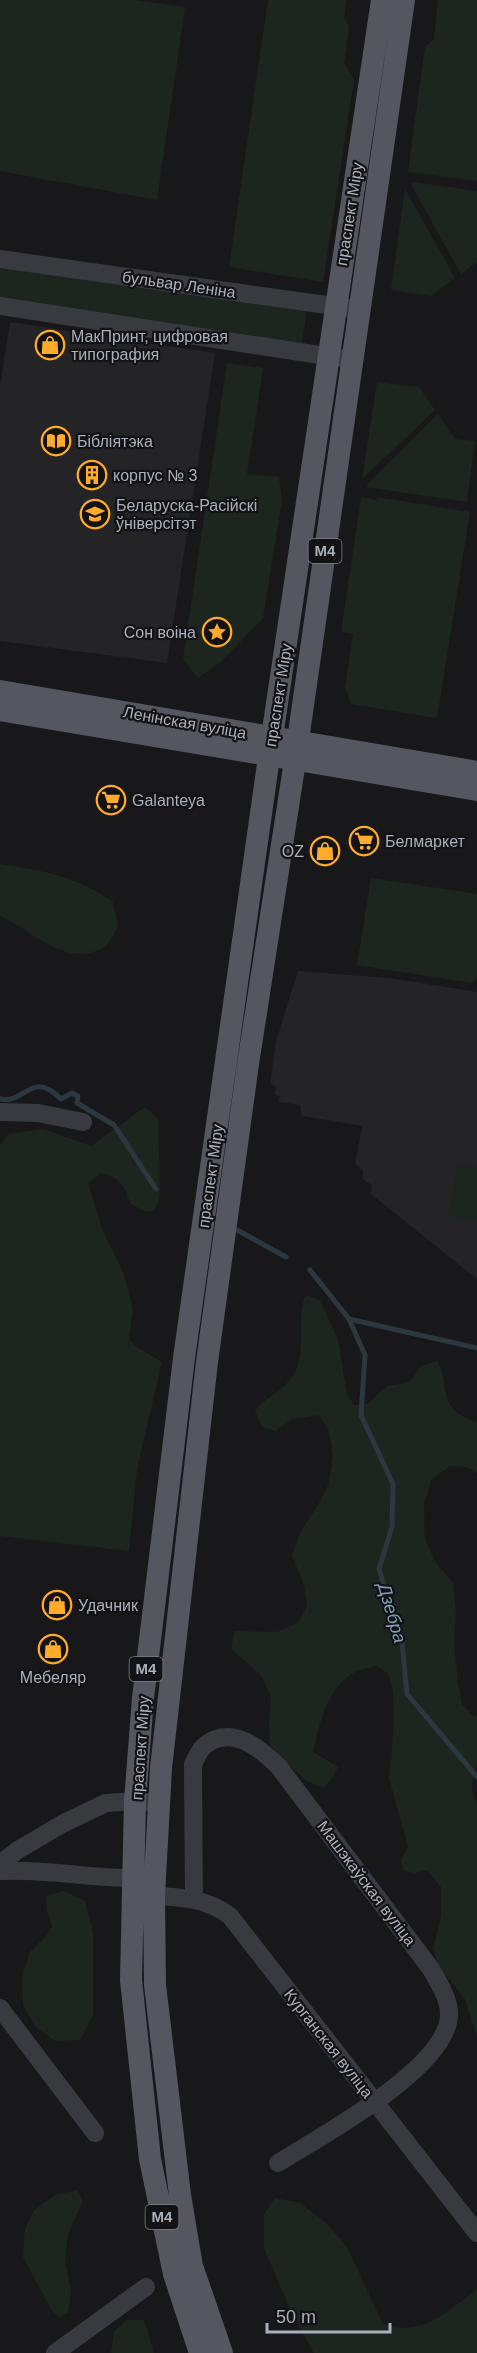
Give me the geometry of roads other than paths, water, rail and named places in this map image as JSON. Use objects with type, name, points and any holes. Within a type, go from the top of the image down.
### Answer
[{"type":"main road","name":"праспект Міру","points":[[222,2353],[192,2266],[180,2195],[155,1985],[155,1887],[160,1768],[207,1362],[270,747],[382,0]]},
{"type":"main road","name":"праспект Міру","points":[[200,2353],[174,2274],[150,2159],[131,1980],[135,1801],[146,1676],[184,1358],[296,751],[404,0]]},
{"type":"main road","name":"Ленінская вуліца","points":[[0,691],[270,747]]},
{"type":"main road","name":"Ленінская вуліца","points":[[0,710],[296,751],[477,772]]},
{"type":"main road","name":"Ленінская вуліца","points":[[296,751],[477,790]]},
{"type":"street","name":"бульвар Леніна","points":[[0,259],[359,309]]},
{"type":"street","points":[[0,306],[352,360]]},
{"type":"street","points":[[0,1112],[38,1113],[83,1122]]},
{"type":"street","name":"Машэкаўская вуліца","points":[[194,1900],[193,1764],[203,1748],[220,1739],[232,1737],[249,1743],[265,1753],[279,1767],[431,1969],[446,1997],[449,2014],[447,2031],[427,2060],[376,2102],[278,2163]]},
{"type":"street","points":[[0,1864],[18,1850],[64,1823],[106,1803],[135,1801],[159,1803]]},
{"type":"street","points":[[18,1850],[20,1862],[25,1870]]},
{"type":"street","name":"Курганская вуліца","points":[[0,1871],[25,1870],[133,1879],[175,1897],[216,1905],[230,1916],[477,2233]]},
{"type":"street","points":[[0,2008],[95,2133]]},
{"type":"street","points":[[55,2353],[146,2287]]},
{"type":"waterway","name":"Дзебра","points":[[0,1099],[17,1097],[36,1087],[43,1087],[61,1099],[72,1093],[78,1096],[77,1103],[114,1125],[156,1189]]},
{"type":"waterway","name":"Дзебра","points":[[237,1230],[286,1257]]},
{"type":"waterway","name":"Дзебра","points":[[310,1270],[349,1319],[365,1355],[361,1415],[393,1484],[392,1527],[379,1569],[402,1642],[407,1694],[477,1777]]},
{"type":"waterway","points":[[349,1319],[477,1348]]},
{"type":"place","name":"МакПринт, цифровая типография","points":[[50,345]]},
{"type":"place","name":"Бібліятэка","points":[[56,441]]},
{"type":"place","name":"корпус № 3","points":[[92,475]]},
{"type":"place","name":"Беларуска-Расійскі ўніверсітэт","points":[[95,514]]},
{"type":"place","name":"Сон воіна","points":[[217,632]]},
{"type":"place","name":"Galanteya","points":[[111,800]]},
{"type":"place","name":"Белмаркет","points":[[364,841]]},
{"type":"place","name":"OZ","points":[[325,851]]},
{"type":"place","name":"Удачник","points":[[57,1605]]},
{"type":"place","name":"Мебеляр","points":[[53,1649]]}]
